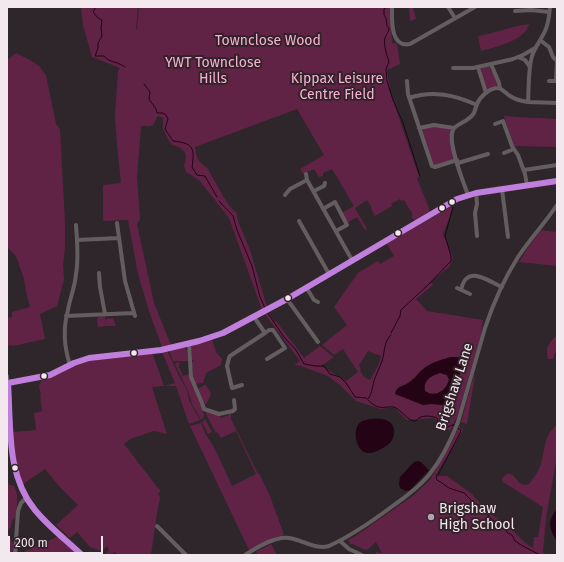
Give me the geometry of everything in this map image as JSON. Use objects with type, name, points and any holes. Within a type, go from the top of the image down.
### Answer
[{"type":"street","points":[[392,7],[394,36],[404,45],[410,44],[475,7]]},
{"type":"street","points":[[448,7],[455,18]]},
{"type":"street","points":[[528,102],[530,67],[533,54],[545,31],[550,7]]},
{"type":"street","points":[[514,11],[531,10],[550,12]]},
{"type":"street","points":[[540,40],[548,46],[553,57],[557,61],[556,81],[549,81]]},
{"type":"street","points":[[453,68],[478,67],[491,64],[518,57],[536,47]]},
{"type":"street","points":[[518,57],[525,60],[530,67]]},
{"type":"street","points":[[491,64],[500,88],[512,98],[528,102],[557,103]]},
{"type":"street","points":[[478,67],[486,93]]},
{"type":"street","points":[[407,81],[409,98],[432,166],[435,167],[488,154]]},
{"type":"street","points":[[468,195],[452,144],[452,132],[454,128],[471,117],[480,99],[486,93],[495,88],[500,88]]},
{"type":"street","points":[[409,98],[427,94],[440,94],[460,97],[477,105]]},
{"type":"street","points":[[495,124],[503,121],[512,146],[518,155],[524,170],[527,186]]},
{"type":"street","points":[[419,128],[434,125],[454,128]]},
{"type":"street","points":[[504,153],[514,150]]},
{"type":"street","points":[[524,170],[557,165]]},
{"type":"street","points":[[306,174],[307,180],[352,260]]},
{"type":"street","points":[[285,195],[290,189],[307,180]]},
{"type":"street","points":[[8,383],[50,375],[80,361],[97,357],[161,350],[224,333],[248,321],[450,202],[476,193],[557,181]]},
{"type":"street","points":[[314,191],[324,186],[325,183]]},
{"type":"street","points":[[502,189],[508,237]]},
{"type":"street","points":[[476,193],[477,204],[475,212],[477,236]]},
{"type":"street","points":[[323,209],[335,202],[347,225],[336,231]]},
{"type":"street","name":"Brigshaw Lane","points":[[245,555],[266,544],[279,539],[288,538],[316,546],[329,546],[368,524],[412,492],[424,481],[434,469],[458,422],[488,320],[502,287],[518,257],[557,205]]},
{"type":"street","points":[[299,221],[329,274]]},
{"type":"street","points":[[66,316],[135,314],[125,281],[117,223]]},
{"type":"street","points":[[70,365],[66,355],[65,343],[66,316],[77,272],[76,225]]},
{"type":"street","points":[[77,240],[119,238]]},
{"type":"street","points":[[99,273],[105,314]]},
{"type":"street","points":[[470,294],[459,289],[468,277],[472,276],[479,276],[502,287]]},
{"type":"street","points":[[306,287],[314,300],[318,302]]},
{"type":"street","points":[[287,298],[318,342]]},
{"type":"street","points":[[254,317],[265,333]]},
{"type":"street","points":[[242,385],[232,388],[227,361],[230,356],[265,333],[273,330],[285,348],[267,359]]},
{"type":"street","points":[[189,343],[191,377],[204,409],[219,414],[233,411],[235,409],[234,400]]},
{"type":"street","points":[[7,376],[8,408],[14,467],[22,490],[26,498],[42,518],[82,555]]},
{"type":"street","points":[[15,555],[18,511],[21,503],[26,498]]},
{"type":"street","points":[[157,526],[186,555]]},
{"type":"street","points":[[340,540],[349,549],[362,555]]},
{"type":"green space","points":[[81,7],[138,7],[137,30],[139,7],[390,7],[392,43],[397,44],[400,64],[387,70],[389,89],[419,177],[417,178],[430,211],[416,220],[413,219],[411,216],[413,215],[404,200],[402,201],[400,199],[391,204],[392,206],[375,216],[367,200],[355,208],[367,229],[365,230],[357,217],[347,223],[342,213],[354,206],[332,169],[323,173],[323,176],[319,177],[314,169],[303,174],[300,169],[324,155],[297,109],[195,147],[197,158],[208,169],[223,196],[231,208],[237,213],[238,221],[250,250],[267,307],[262,310],[229,218],[199,180],[186,172],[184,166],[186,157],[185,152],[179,147],[172,145],[169,141],[163,129],[163,118],[158,116],[152,125],[141,126],[137,177],[140,219],[137,224],[154,303],[171,345],[162,347],[138,274],[128,220],[103,221],[103,185],[121,183],[115,116],[118,71],[120,68],[92,57],[83,25]]},
{"type":"green space","points":[[409,7],[413,7],[416,19],[410,21]]},
{"type":"green space","points":[[529,24],[522,35],[516,39],[481,51],[478,36]]},
{"type":"green space","points":[[16,53],[39,66],[46,75],[56,124],[60,129],[65,223],[63,264],[64,280],[57,306],[40,314],[45,339],[7,346],[7,318],[12,317],[12,312],[30,307],[24,279],[16,256],[7,247],[7,60]]},
{"type":"green space","points":[[489,66],[498,84],[489,90],[486,89],[481,70],[482,67]]},
{"type":"green space","points":[[504,116],[557,119],[557,147],[514,146]]},
{"type":"green space","points":[[430,127],[450,128],[454,159],[434,166],[422,129]]},
{"type":"green space","points":[[452,206],[453,208],[443,234],[453,258],[449,267],[430,282],[433,285],[416,299],[427,311],[483,320],[481,334],[458,414],[450,431],[434,418],[407,420],[394,407],[381,409],[356,401],[328,376],[301,366],[294,365],[300,361],[265,314],[268,312],[275,322],[276,321],[304,358],[320,346],[334,357],[321,366],[346,381],[358,372],[343,349],[334,355],[322,345],[347,325],[334,307],[358,273],[378,261],[380,264],[394,256],[386,243]],"holes":[[[368,351],[381,356],[379,364],[370,380],[364,377],[360,371],[359,365]],[[462,366],[454,398],[443,405],[423,405],[415,401],[398,387],[407,384],[413,379]]]},
{"type":"green space","points":[[541,230],[557,232],[557,266],[519,262]]},
{"type":"green space","points":[[105,316],[106,326],[98,327],[98,317]]},
{"type":"green space","points":[[113,318],[116,326],[106,326],[106,319]]},
{"type":"green space","points":[[555,337],[557,337],[557,347],[553,359],[548,359],[548,346]]},
{"type":"green space","points":[[212,339],[216,352],[222,359],[221,365],[206,373],[203,383],[195,384],[192,362],[194,361],[192,360],[191,347]]},
{"type":"green space","points":[[183,347],[187,350],[188,360],[173,361],[169,350]]},
{"type":"green space","points":[[167,350],[187,390],[189,400],[200,420],[189,424],[176,386],[164,386],[175,383],[162,352]]},
{"type":"green space","points":[[152,352],[164,386],[152,387],[167,434],[154,431],[130,439],[124,444],[161,491],[158,493],[160,498],[151,555],[119,555],[114,552],[111,555],[107,555],[105,554],[109,550],[107,546],[102,551],[90,547],[77,532],[70,538],[56,525],[78,505],[45,469],[23,484],[17,465],[13,432],[36,430],[34,413],[42,411],[39,386],[42,379],[62,373],[72,366],[89,360]]},
{"type":"green space","points":[[177,362],[181,364],[178,365],[183,376],[189,374],[204,415],[201,420],[192,404],[188,391],[175,364]]},
{"type":"green space","points":[[440,373],[447,375],[449,380],[448,384],[443,390],[433,394],[425,391],[426,381]]},
{"type":"green space","points":[[475,375],[467,424],[461,422]]},
{"type":"green space","points":[[206,385],[211,394],[206,404],[203,401],[198,389]]},
{"type":"green space","points":[[207,412],[220,415],[221,418],[231,413],[231,419],[270,496],[284,535],[271,539],[249,550],[190,426],[201,423],[232,486],[256,474],[236,431],[221,438],[217,432],[216,433],[207,416]]},
{"type":"green space","points":[[205,419],[212,432],[208,434],[202,422]]},
{"type":"green space","name":"Brigshaw High School","points":[[557,424],[557,456],[546,518],[543,552],[546,555],[376,555],[376,552],[382,553],[376,542],[367,550],[350,544],[348,540],[414,495],[430,480],[453,440],[459,426],[463,430],[435,476],[447,476],[472,494],[489,513],[505,523],[524,542],[533,548],[534,537],[538,537],[543,507],[503,482],[502,479],[506,474],[510,474],[513,475],[521,484],[529,484],[537,473],[541,464],[546,440],[550,432]]},
{"type":"green space","points":[[7,484],[14,486],[17,494],[17,506],[15,518],[12,520],[11,527],[7,531]]},
{"type":"green space","points":[[7,531],[13,544],[12,555],[7,555]]},
{"type":"green space","points":[[59,536],[80,555],[17,555]]},
{"type":"green space","points":[[271,544],[277,555],[258,555],[256,552]]},
{"type":"shaded area","points":[[450,357],[462,358],[462,366],[454,398],[448,404],[423,405],[395,394],[398,388],[410,382],[425,368]],"holes":[[[440,373],[447,375],[449,380],[448,384],[443,390],[433,394],[425,391],[425,384],[428,379]]]},
{"type":"shaded area","points":[[370,419],[382,419],[388,421],[393,427],[394,434],[392,441],[389,444],[378,451],[369,453],[365,452],[358,445],[356,440],[356,430],[361,422]]},
{"type":"shaded area","points":[[418,461],[429,470],[410,490],[406,491],[400,488],[400,477],[414,462]]},
{"type":"shaded area","points":[[557,509],[557,541],[552,533],[550,521]]},
{"type":"waterway","points":[[96,7],[93,12],[102,20],[102,36],[98,43],[95,56],[104,56],[108,60],[125,67]]},
{"type":"waterway","points":[[387,7],[384,9],[384,15],[389,28],[384,44],[389,62],[386,69],[387,81],[403,123],[420,176]]},
{"type":"waterway","points":[[144,84],[150,92],[149,99],[157,113],[163,113],[168,119],[165,129],[173,141],[189,145],[193,151],[192,167],[197,175],[205,176],[217,197]]},
{"type":"waterway","points":[[219,201],[233,216],[237,230],[252,266],[260,297],[265,308]]},
{"type":"waterway","points":[[391,333],[400,316],[401,310],[451,261],[445,236],[453,207]]},
{"type":"waterway","points":[[267,312],[284,337],[296,350],[304,364],[324,366],[330,374],[340,377],[355,397],[367,399]]},
{"type":"waterway","points":[[368,399],[382,361],[386,343],[391,335]]},
{"type":"waterway","points":[[368,400],[379,407],[395,407],[414,421],[421,417],[431,416],[437,418],[438,422],[448,427],[455,425]]},
{"type":"waterway","points":[[458,428],[461,430],[460,433],[436,477],[437,480],[449,488],[464,493],[474,503],[484,509],[490,518],[512,535],[515,541],[540,555]]},
{"type":"transit line","points":[[8,383],[50,375],[74,363],[89,358],[161,350],[199,341],[223,333],[287,299],[457,199],[476,193],[557,181]]},
{"type":"transit line","points":[[8,383],[10,433],[19,481],[26,496],[40,516],[82,555]]},
{"type":"place","name":"Brigshaw High School","points":[[431,517]]},
{"type":"park label","name":"Townclose Wood","points":[[268,41]]},
{"type":"park label","name":"YWT Townclose Hills","points":[[213,72]]},
{"type":"park label","name":"Kippax Leisure Centre Field","points":[[337,88]]}]
